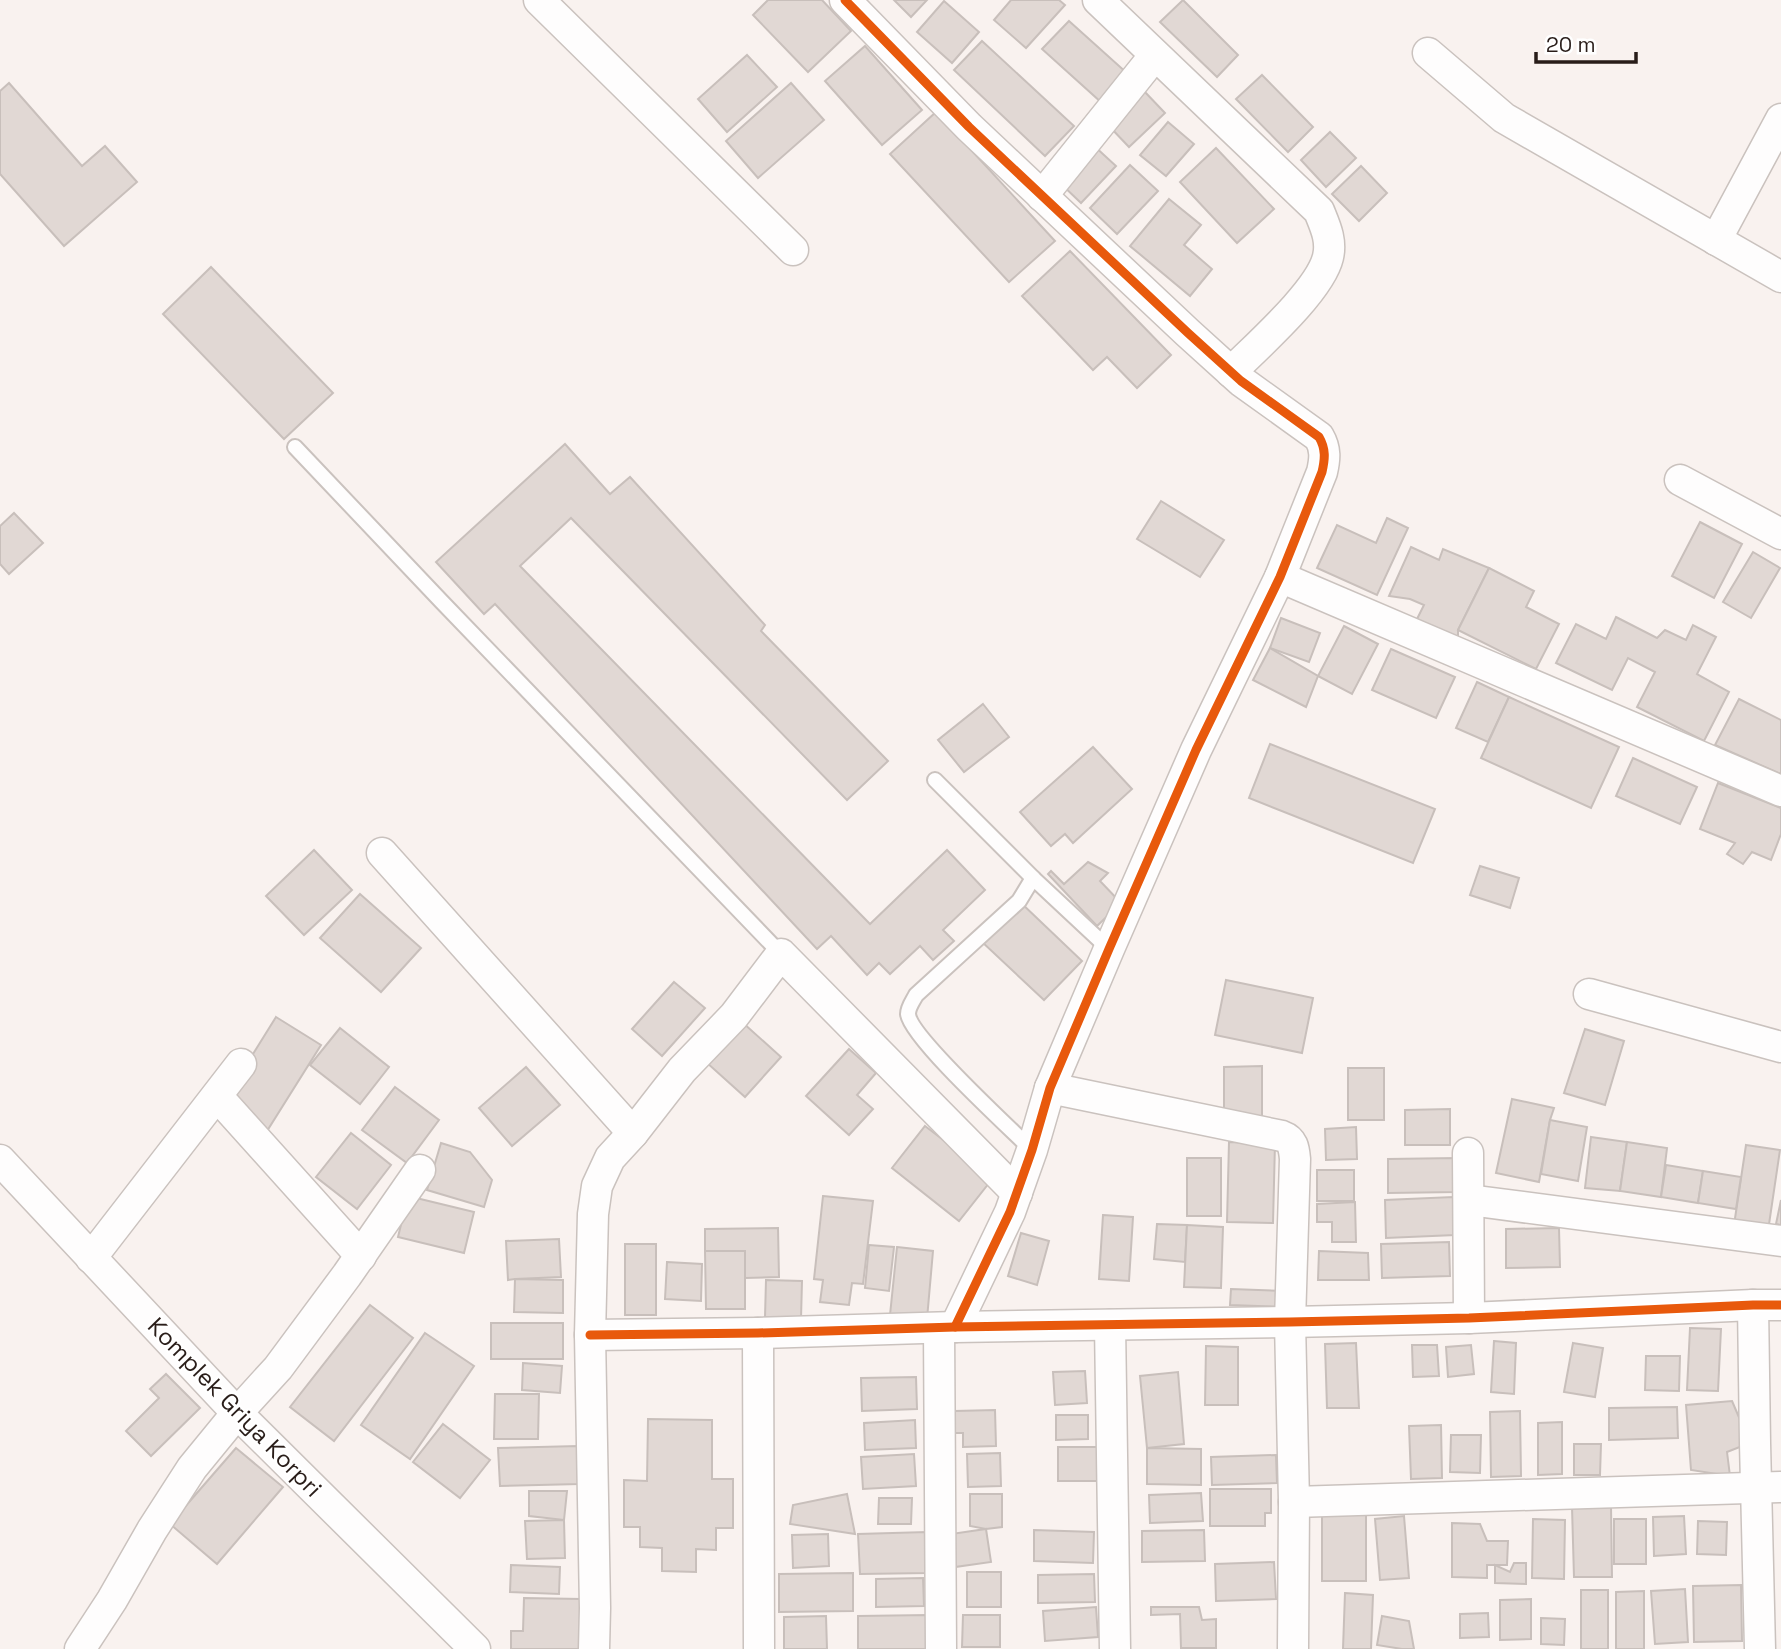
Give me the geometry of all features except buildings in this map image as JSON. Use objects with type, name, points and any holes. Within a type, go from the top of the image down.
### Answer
[{"type":"street","points":[[539,0],[793,250]]},
{"type":"street","points":[[845,0],[969,127],[1231,372],[1319,437],[1323,445],[1324,461],[1280,578],[1196,750],[1050,1088],[1010,1212],[947,1327],[941,1649]]},
{"type":"street","points":[[1098,0],[1319,211],[1329,235],[1328,258],[1317,280],[1285,320],[1231,372]]},
{"type":"street","points":[[1427,53],[1504,118],[1781,276]]},
{"type":"street","points":[[1042,196],[1155,55]]},
{"type":"street","points":[[1716,240],[1781,119]]},
{"type":"street","points":[[1679,480],[1781,534]]},
{"type":"street","points":[[1280,578],[1781,791]]},
{"type":"street","points":[[382,853],[633,1133]]},
{"type":"street","points":[[594,1649],[590,1335],[593,1214],[597,1186],[610,1157],[633,1133],[682,1070],[734,1016],[781,954],[1017,1193]]},
{"type":"street","points":[[1588,994],[1781,1047]]},
{"type":"street","points":[[92,1258],[242,1064]]},
{"type":"street","points":[[1050,1088],[1288,1138],[1292,1143],[1295,1159],[1290,1322],[1294,1502],[1293,1649]]},
{"type":"street","points":[[217,1096],[360,1256]]},
{"type":"street","points":[[1468,1153],[1469,1318]]},
{"type":"street","name":"Komplek Griya Korpri","points":[[0,1160],[237,1413],[475,1649]]},
{"type":"street","points":[[80,1649],[192,1468],[278,1368],[420,1170]]},
{"type":"street","points":[[1469,1200],[1781,1241]]},
{"type":"street","points":[[590,1335],[1469,1318],[1767,1305],[1755,1443],[1769,1487],[1760,1649]]},
{"type":"street","points":[[1110,1325],[1115,1649]]},
{"type":"street","points":[[758,1333],[759,1649]]},
{"type":"street","points":[[1294,1502],[1769,1487]]},
{"type":"lane","points":[[295,447],[781,954]]},
{"type":"lane","points":[[934,780],[1109,949]]},
{"type":"lane","points":[[1032,1150],[958,1077],[914,1029],[908,1017],[909,1007],[916,995],[1019,901],[1033,878]]},
{"type":"cycle path","points":[[845,0],[969,127],[1188,333],[1241,381],[1319,437],[1324,454],[1322,472],[1280,577],[1196,750],[1109,949],[1050,1088],[1010,1212],[955,1327]]},
{"type":"cycle path","points":[[590,1335],[1469,1318],[1781,1305]]}]
